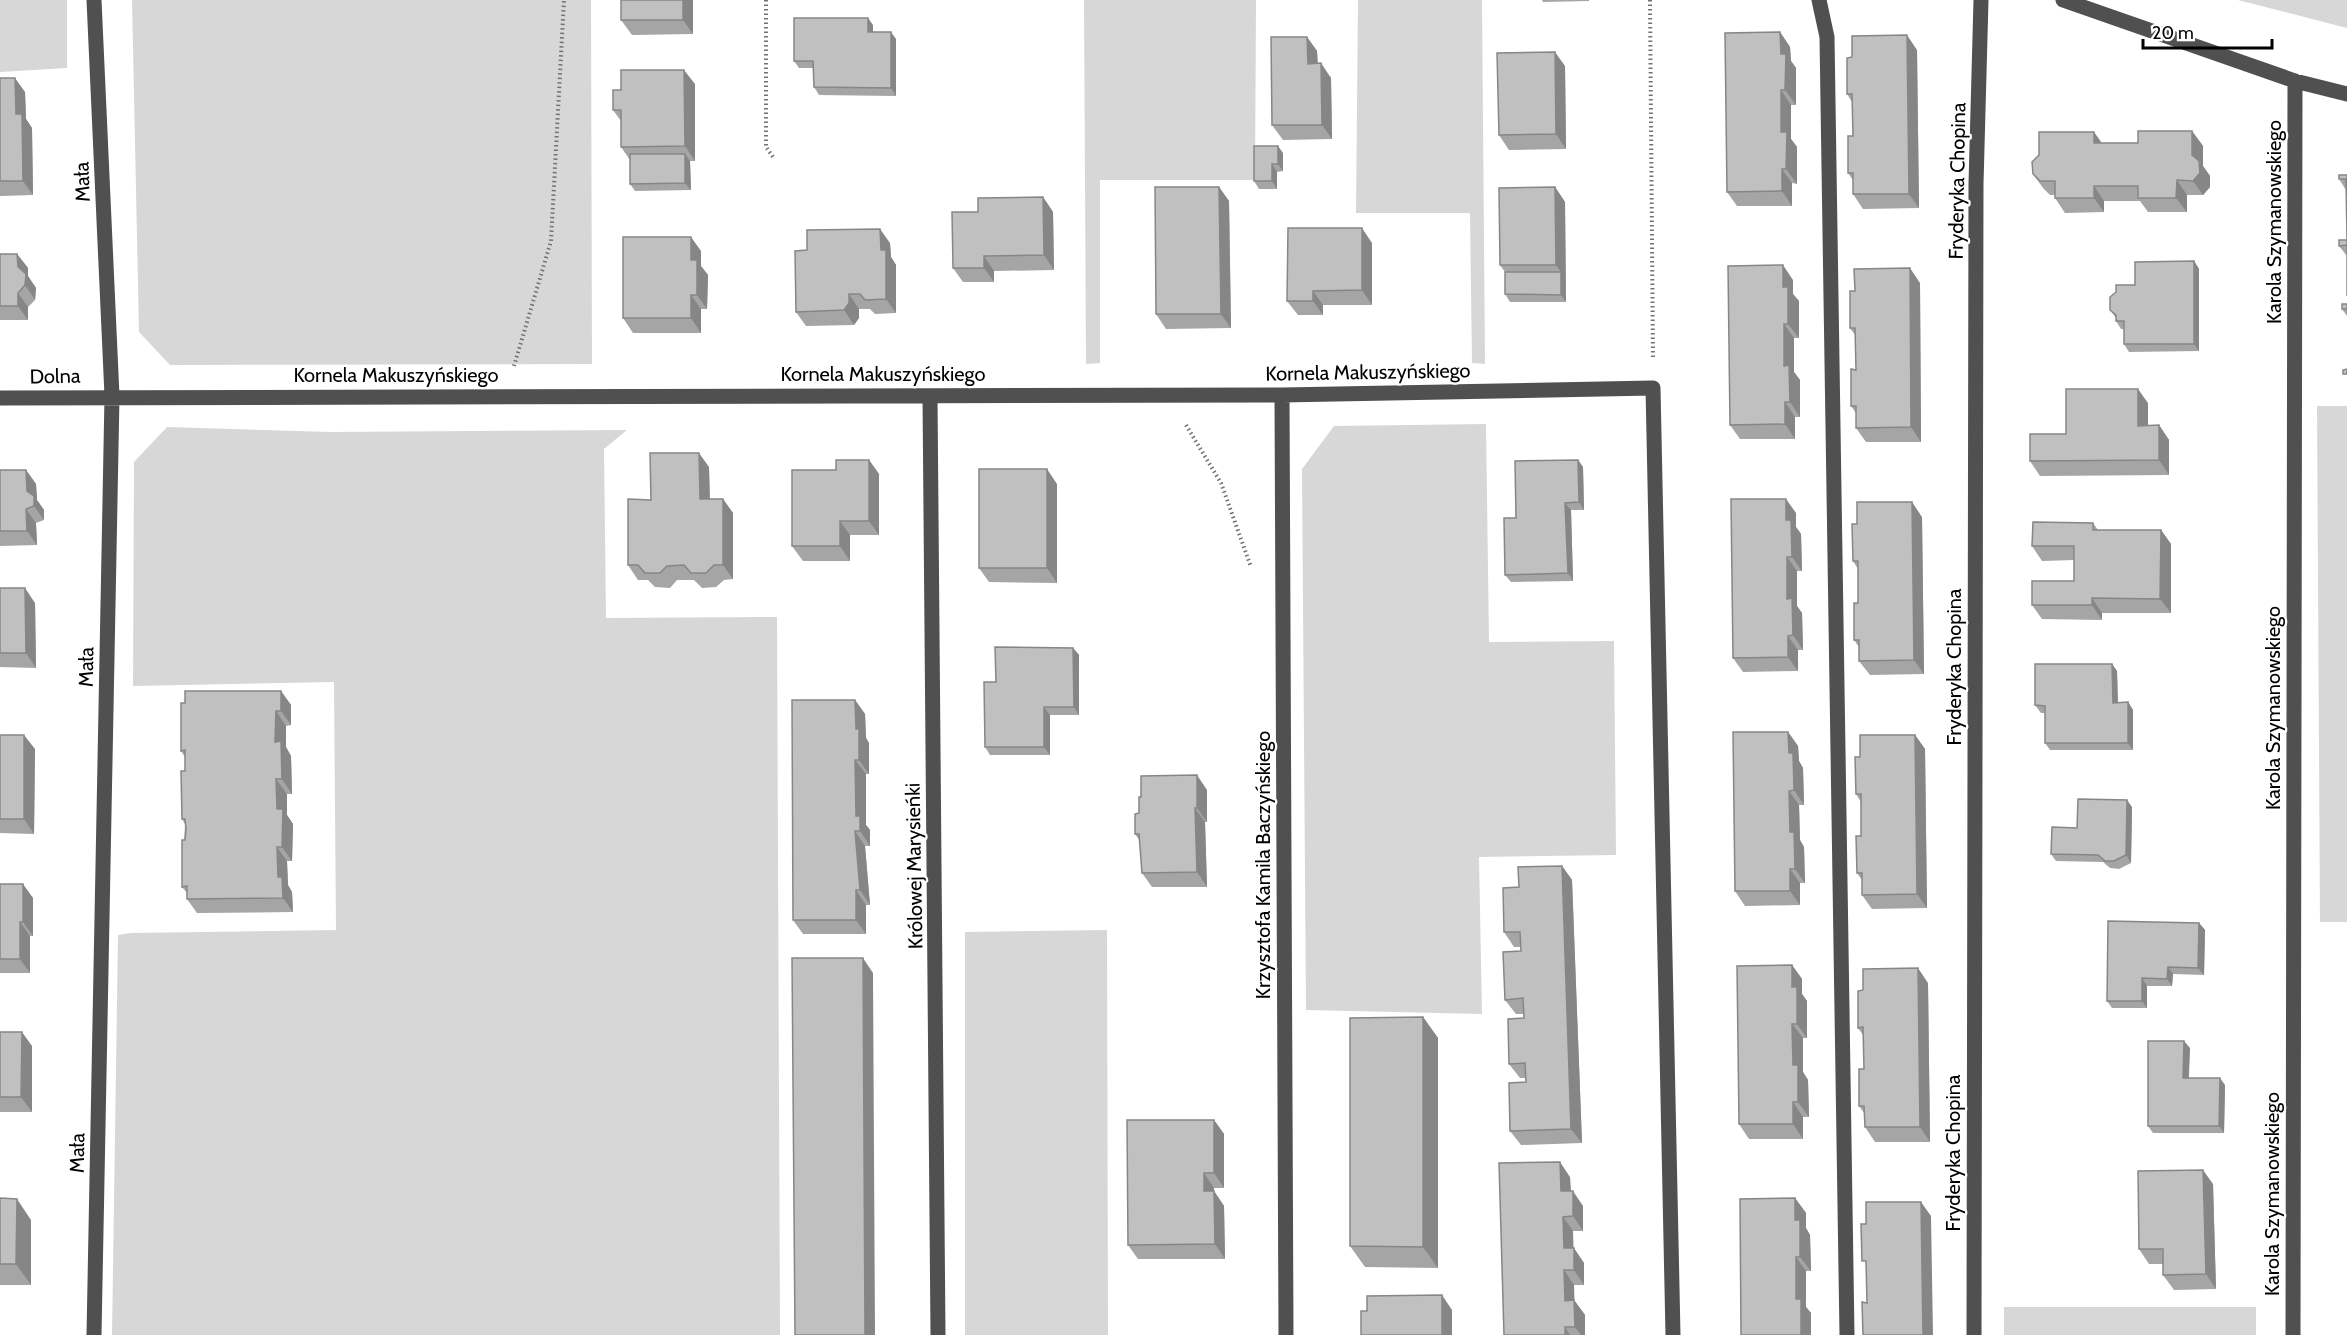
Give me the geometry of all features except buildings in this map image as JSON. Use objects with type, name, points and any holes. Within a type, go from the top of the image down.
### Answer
[{"type":"street","name":"Mała","points":[[94,0],[112,396],[94,1335]]},
{"type":"street","points":[[1819,0],[1827,37],[1847,1335]]},
{"type":"street","name":"Fryderyka Chopina","points":[[1974,1335],[1976,183],[1981,0]]},
{"type":"street","points":[[2063,0],[2295,81],[2347,94]]},
{"type":"street","name":"Karola Szymanowskiego","points":[[2293,1335],[2295,81]]},
{"type":"street","name":"Kornela Makuszyńskiego","points":[[112,396],[1282,395],[1653,388]]},
{"type":"street","points":[[1653,388],[1673,1335]]},
{"type":"street","name":"Krzysztofa Kamila Baczyńskiego","points":[[1282,395],[1286,1335]]},
{"type":"street","name":"Dolna","points":[[0,398],[112,396]]},
{"type":"street","name":"Królowej Marysieńki","points":[[930,396],[938,1335]]},
{"type":"path","points":[[505,396],[551,241],[564,0]]},
{"type":"path","points":[[766,0],[766,147],[773,157]]},
{"type":"path","points":[[1650,0],[1653,388]]},
{"type":"path","points":[[1167,395],[1221,483],[1252,571]]},
{"type":"shaded area","points":[[0,0],[67,0],[67,68],[0,72]]},
{"type":"shaded area","points":[[132,0],[591,0],[592,364],[170,365],[139,332]]},
{"type":"shaded area","points":[[1084,0],[1256,0],[1255,180],[1100,180],[1100,363],[1086,364]]},
{"type":"shaded area","points":[[1358,0],[1482,0],[1485,364],[1472,363],[1470,213],[1356,213]]},
{"type":"shaded area","points":[[2238,0],[2347,0],[2347,28]]},
{"type":"shaded area","points":[[2317,406],[2347,406],[2347,922],[2320,922]]},
{"type":"shaded area","points":[[1486,424],[1489,642],[1614,641],[1616,855],[1479,857],[1482,1014],[1306,1010],[1302,469],[1334,426]]},
{"type":"shaded area","points":[[167,427],[330,432],[627,430],[604,449],[606,618],[777,617],[780,1335],[112,1335],[118,935],[336,930],[334,682],[133,686],[134,462]]},
{"type":"shaded area","points":[[1107,930],[1108,1335],[965,1335],[965,932]]},
{"type":"shaded area","points":[[2004,1307],[2256,1307],[2256,1335],[2004,1335]]}]
